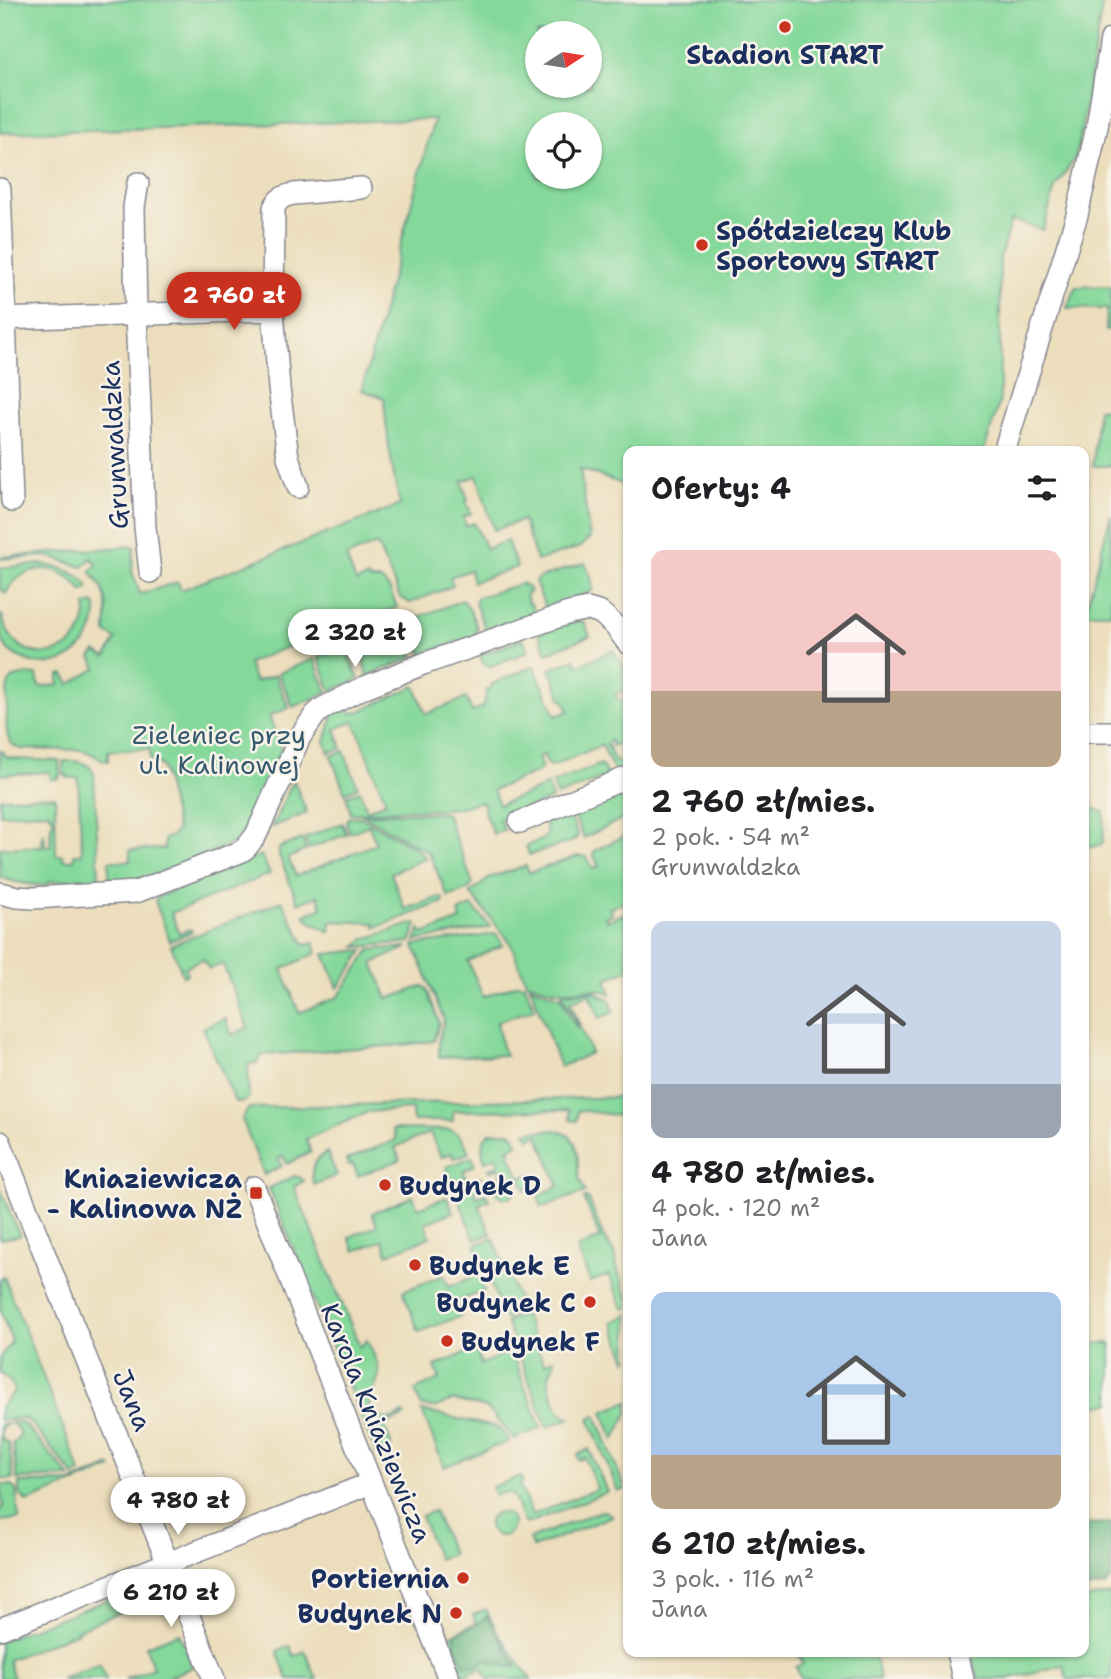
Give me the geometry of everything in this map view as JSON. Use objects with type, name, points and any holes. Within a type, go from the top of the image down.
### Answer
[{"type":"street","points":[[1006,446],[1077,215],[1097,127],[1111,39]]},
{"type":"street","name":"Grunwaldzka","points":[[138,183],[134,207],[136,314],[145,527],[150,572]]},
{"type":"street","points":[[298,487],[288,457],[279,388],[273,310],[274,208],[277,201],[284,196],[361,188]]},
{"type":"street","points":[[0,189],[2,319],[12,501]]},
{"type":"street","points":[[2,319],[273,310]]},
{"type":"street","points":[[0,893],[33,898],[130,893],[147,889],[240,852],[256,835],[300,737],[323,708],[412,669],[569,613],[595,611],[607,618],[623,637]]},
{"type":"street","points":[[1089,732],[1111,732]]},
{"type":"street","points":[[520,822],[623,779]]},
{"type":"street","name":"Jana","points":[[0,1142],[214,1679]]},
{"type":"street","name":"Karola Kniaziewicza","points":[[254,1187],[449,1679]]},
{"type":"street","points":[[0,1629],[371,1483]]},
{"type":"street","points":[[958,1657],[963,1679]]},
{"type":"green space","name":"Spółdzielczy Klub Sportowy START","points":[[0,0],[1103,0],[1075,158],[1055,188],[1043,230],[1011,220],[1000,257],[1000,400],[986,446],[623,446],[623,484],[580,469],[590,538],[580,547],[537,561],[523,520],[494,530],[477,476],[462,481],[471,514],[463,517],[466,526],[474,523],[486,549],[507,541],[517,567],[473,582],[470,570],[450,577],[453,586],[410,603],[400,597],[377,544],[346,557],[356,582],[368,577],[369,580],[381,580],[389,588],[397,607],[349,627],[338,626],[248,663],[255,682],[275,675],[289,708],[269,716],[282,750],[242,836],[233,843],[174,868],[143,878],[112,883],[109,878],[109,861],[130,861],[130,850],[164,849],[164,839],[177,830],[163,768],[156,761],[150,760],[150,749],[108,751],[108,761],[81,750],[21,749],[11,743],[7,729],[7,695],[13,678],[26,674],[37,675],[39,687],[59,685],[59,675],[64,674],[70,684],[97,668],[91,657],[96,652],[106,657],[116,639],[106,633],[105,597],[98,581],[90,572],[97,564],[91,558],[83,567],[48,556],[0,557],[134,546],[132,571],[140,594],[178,582],[181,590],[400,505],[384,398],[362,390],[434,119],[0,133]]},
{"type":"green space","points":[[1111,286],[1111,330],[1106,330],[1107,309],[1067,308],[1076,287]]},
{"type":"green space","points":[[1111,408],[1111,466],[1093,466],[1098,409]]},
{"type":"green space","points":[[1111,514],[1111,613],[1089,613],[1089,598]]},
{"type":"green space","points":[[585,563],[593,589],[545,608],[535,581]]},
{"type":"green space","points":[[42,564],[73,573],[84,580],[88,589],[82,591],[64,575],[43,569],[23,575],[6,593],[0,589],[0,568]]},
{"type":"green space","points":[[523,583],[530,592],[526,593],[528,604],[531,604],[534,613],[486,631],[475,603],[478,597]]},
{"type":"green space","points":[[463,600],[478,630],[475,631],[477,635],[422,654],[412,625],[416,618]]},
{"type":"green space","points":[[93,603],[96,606],[91,633],[75,653],[64,660],[51,664],[38,663],[14,654],[4,643],[0,615],[9,633],[20,646],[34,652],[49,653],[64,649],[76,639],[84,624],[86,605]]},
{"type":"green space","points":[[584,622],[590,636],[547,653],[539,634],[541,632]]},
{"type":"green space","points":[[398,625],[405,630],[413,658],[367,676],[359,641]]},
{"type":"green space","points":[[523,639],[529,651],[489,667],[483,663],[480,655]]},
{"type":"green space","points":[[345,647],[359,679],[331,691],[318,657]]},
{"type":"green space","points":[[613,650],[623,665],[623,690],[615,694],[619,701],[623,699],[623,742],[612,746],[611,740],[607,743],[615,762],[623,759],[623,770],[615,774],[602,745],[552,766],[548,765],[544,755],[538,757],[542,768],[493,790],[499,805],[547,784],[552,799],[499,819],[504,830],[493,834],[484,811],[484,803],[480,802],[457,808],[351,814],[346,796],[360,791],[367,810],[386,802],[354,721],[335,729],[342,748],[329,753],[325,742],[334,712],[348,706],[351,714],[358,712],[415,686],[426,714],[466,698],[472,712],[483,707],[487,690],[492,684],[534,666],[556,716],[569,711],[550,669],[575,659],[578,666]]},
{"type":"green space","points":[[314,659],[327,693],[293,707],[278,673]]},
{"type":"green space","points":[[0,750],[7,757],[16,759],[59,761],[59,779],[50,779],[50,772],[0,775]]},
{"type":"green space","points":[[344,751],[358,787],[345,793],[331,756]]},
{"type":"green space","points":[[63,761],[85,763],[94,773],[99,879],[97,883],[69,885],[68,880],[36,885],[0,877],[0,848],[42,846],[44,834],[45,846],[50,846],[51,824],[54,821],[49,812],[0,814],[0,798],[55,796],[56,855],[63,855],[63,860],[74,860],[74,854],[82,854],[78,778],[67,778],[67,775],[64,775]]},
{"type":"green space","points":[[601,764],[608,776],[557,796],[553,783]]},
{"type":"green space","points":[[294,781],[307,813],[272,827],[291,785]]},
{"type":"green space","points":[[623,788],[623,818],[584,838],[573,810]]},
{"type":"green space","points":[[1089,808],[1104,812],[1103,843],[1089,847]]},
{"type":"green space","points":[[568,812],[578,836],[573,841],[529,855],[526,846],[547,835],[545,822]]},
{"type":"green space","points":[[446,813],[473,884],[467,890],[448,897],[429,853],[363,815]]},
{"type":"green space","points":[[350,817],[360,817],[414,847],[426,858],[391,873],[405,909],[440,897],[443,902],[375,928],[375,923],[331,921],[330,932],[312,923],[305,915],[322,907],[318,896],[298,903],[279,855],[279,848],[302,839],[306,850],[288,858],[296,876],[376,844],[369,825],[350,833],[346,822]]},
{"type":"green space","points":[[342,823],[347,834],[309,849],[305,838]]},
{"type":"green space","points":[[623,836],[623,903],[610,908],[612,914],[605,917],[607,921],[623,914],[623,972],[606,979],[611,994],[591,989],[556,990],[526,982],[510,942],[470,893],[491,877],[526,866],[529,873],[578,856],[587,857],[593,869],[599,866],[593,854]]},
{"type":"green space","points":[[261,855],[270,874],[171,913],[179,933],[191,929],[192,932],[170,941],[155,901],[158,897]]},
{"type":"green space","points":[[282,901],[305,945],[314,943],[317,953],[282,969],[299,1013],[338,997],[370,950],[408,947],[373,963],[388,999],[423,986],[427,989],[439,1022],[434,1041],[262,1055],[257,1063],[248,1064],[249,1097],[244,1102],[235,1102],[203,1028],[225,1018],[232,1035],[248,1028],[223,964],[209,969],[203,959],[185,967],[187,974],[183,976],[171,945]]},
{"type":"green space","points":[[472,906],[491,927],[415,941],[420,929],[423,934],[461,920],[459,912]]},
{"type":"green space","points":[[417,924],[410,942],[356,947],[364,939]]},
{"type":"green space","points":[[496,934],[503,945],[468,961],[483,997],[518,984],[525,985],[534,1009],[497,1022],[506,1055],[439,1057],[439,1039],[444,1020],[414,945]]},
{"type":"green space","points":[[364,950],[338,988],[324,954]]},
{"type":"green space","points":[[530,986],[561,997],[572,1020],[578,1029],[581,1029],[591,1053],[560,1067]]},
{"type":"green space","points":[[593,991],[610,1000],[614,1012],[600,1018],[589,994],[570,1002],[578,1025],[562,994]]},
{"type":"green space","points":[[623,1097],[623,1116],[578,1110],[577,1121],[570,1120],[569,1110],[453,1111],[453,1121],[413,1121],[412,1109],[368,1112],[306,1139],[311,1152],[287,1164],[283,1156],[278,1159],[282,1166],[264,1175],[242,1119],[249,1108]]},
{"type":"green space","points":[[393,1129],[451,1130],[463,1139],[469,1153],[453,1158],[451,1153],[441,1157],[430,1133],[395,1147],[400,1160],[358,1176],[353,1164],[348,1165],[346,1160],[396,1140]]},
{"type":"green space","points":[[556,1130],[571,1137],[574,1142],[578,1154],[579,1176],[585,1192],[542,1207],[538,1196],[559,1186],[538,1135],[529,1139],[526,1132]]},
{"type":"green space","points":[[491,1132],[514,1134],[518,1144],[508,1149],[520,1178],[530,1174],[530,1188],[526,1190],[521,1180],[513,1183],[515,1192],[510,1198],[501,1197],[495,1191],[507,1186],[505,1183],[495,1187],[492,1179],[502,1175],[499,1168],[489,1169],[499,1165],[496,1157],[485,1161],[483,1142]]},
{"type":"green space","points":[[327,1152],[337,1175],[314,1185],[314,1166]]},
{"type":"green space","points":[[472,1157],[475,1165],[463,1171],[468,1182],[481,1177],[483,1184],[474,1189],[477,1197],[486,1194],[489,1200],[479,1204],[491,1234],[475,1240],[446,1167]]},
{"type":"green space","points":[[295,1176],[304,1181],[294,1187],[360,1347],[367,1340],[377,1363],[379,1377],[371,1394],[372,1411],[385,1419],[403,1413],[405,1416],[384,1425],[391,1448],[376,1454],[269,1188]]},
{"type":"green space","points":[[0,1188],[20,1236],[0,1239]]},
{"type":"green space","points":[[413,1196],[418,1208],[447,1197],[453,1212],[425,1223],[430,1237],[388,1254],[383,1240],[355,1251],[349,1237],[377,1226],[372,1213]]},
{"type":"green space","points":[[584,1198],[589,1199],[603,1236],[614,1252],[623,1285],[623,1309],[609,1275],[590,1282],[577,1248],[600,1238]]},
{"type":"green space","points":[[493,1238],[523,1311],[505,1319],[475,1245]]},
{"type":"green space","points":[[444,1275],[449,1287],[478,1275],[484,1291],[456,1302],[461,1316],[419,1332],[403,1291]]},
{"type":"green space","points":[[4,1277],[81,1473],[74,1476],[28,1420],[0,1420],[0,1407],[14,1390],[14,1386],[0,1373],[0,1357],[11,1339],[0,1309],[0,1279]]},
{"type":"green space","points":[[524,1314],[544,1364],[554,1359],[549,1375],[549,1387],[559,1411],[570,1418],[547,1427],[506,1322]]},
{"type":"green space","points":[[623,1317],[623,1350],[612,1322]]},
{"type":"green space","points":[[1089,1343],[1111,1343],[1111,1403],[1089,1408]]},
{"type":"green space","points":[[475,1349],[481,1364],[511,1351],[541,1428],[514,1439],[487,1408],[452,1400],[434,1408],[421,1406],[415,1390],[440,1379],[435,1366]]},
{"type":"green space","points":[[623,1403],[623,1423],[614,1440],[603,1412]]},
{"type":"green space","points":[[422,1411],[499,1428],[509,1441],[444,1467]]},
{"type":"green space","points":[[596,1415],[623,1490],[618,1491],[589,1418]]},
{"type":"green space","points":[[20,1422],[70,1477],[17,1479],[13,1443],[19,1433],[11,1423]]},
{"type":"green space","points":[[0,1434],[4,1441],[9,1443],[13,1479],[0,1479]]},
{"type":"green space","points":[[589,1449],[607,1492],[526,1524],[513,1495],[505,1492],[495,1495],[492,1487],[521,1476],[523,1482],[519,1484],[532,1515],[597,1489],[585,1458],[579,1460],[577,1455]]},
{"type":"green space","points":[[111,1466],[112,1468],[27,1502],[19,1493],[19,1483],[71,1482]]},
{"type":"green space","points":[[1,1485],[11,1485],[16,1490],[19,1519],[0,1521],[0,1508],[3,1507]]},
{"type":"green space","points":[[434,1511],[452,1554],[438,1559],[421,1516]]},
{"type":"green space","points":[[605,1511],[612,1516],[533,1548],[529,1539],[598,1512]]},
{"type":"green space","points":[[501,1512],[512,1519],[513,1524],[506,1535],[501,1536],[490,1529],[489,1524],[496,1513]]},
{"type":"green space","points":[[1111,1523],[1111,1580],[1105,1586],[1089,1588],[1089,1524]]},
{"type":"green space","points":[[158,1580],[163,1594],[8,1660],[14,1679],[0,1679],[0,1641]]},
{"type":"green space","points":[[1111,1594],[1111,1679],[1067,1679],[1063,1665],[1007,1679],[978,1679],[973,1657],[1089,1657],[1089,1598]]},
{"type":"green space","points":[[486,1609],[497,1632],[531,1679],[488,1679],[483,1668],[464,1675],[449,1636],[476,1623],[473,1615]]},
{"type":"green space","points":[[487,1616],[517,1667],[485,1660],[475,1666],[465,1666],[455,1644],[455,1634]]},
{"type":"green space","points":[[179,1633],[193,1667],[164,1679],[125,1679],[153,1668],[146,1646]]},
{"type":"green space","points":[[290,1646],[294,1656],[305,1651],[317,1679],[288,1679],[277,1651]]},
{"type":"green space","points":[[800,1657],[874,1657],[880,1679],[801,1679],[796,1667],[803,1664]]},
{"type":"green space","points":[[100,1664],[106,1679],[61,1679]]},
{"type":"place","name":"Stadion START","points":[[785,27]]},
{"type":"place","name":"Spółdzielczy Klub Sportowy START","points":[[702,245]]},
{"type":"place","name":"Budynek D","points":[[385,1185]]},
{"type":"place","name":"Kniaziewicza - Kalinowa NŻ","points":[[256,1193]]},
{"type":"place","name":"Budynek E","points":[[415,1265]]},
{"type":"place","name":"Budynek C","points":[[590,1302]]},
{"type":"place","name":"Budynek F","points":[[447,1341]]},
{"type":"place","name":"Portiernia","points":[[463,1578]]},
{"type":"place","name":"Budynek N","points":[[456,1613]]},
{"type":"park label","name":"Zieleniec przy ul. Kalinowej","points":[[219,749]]}]
